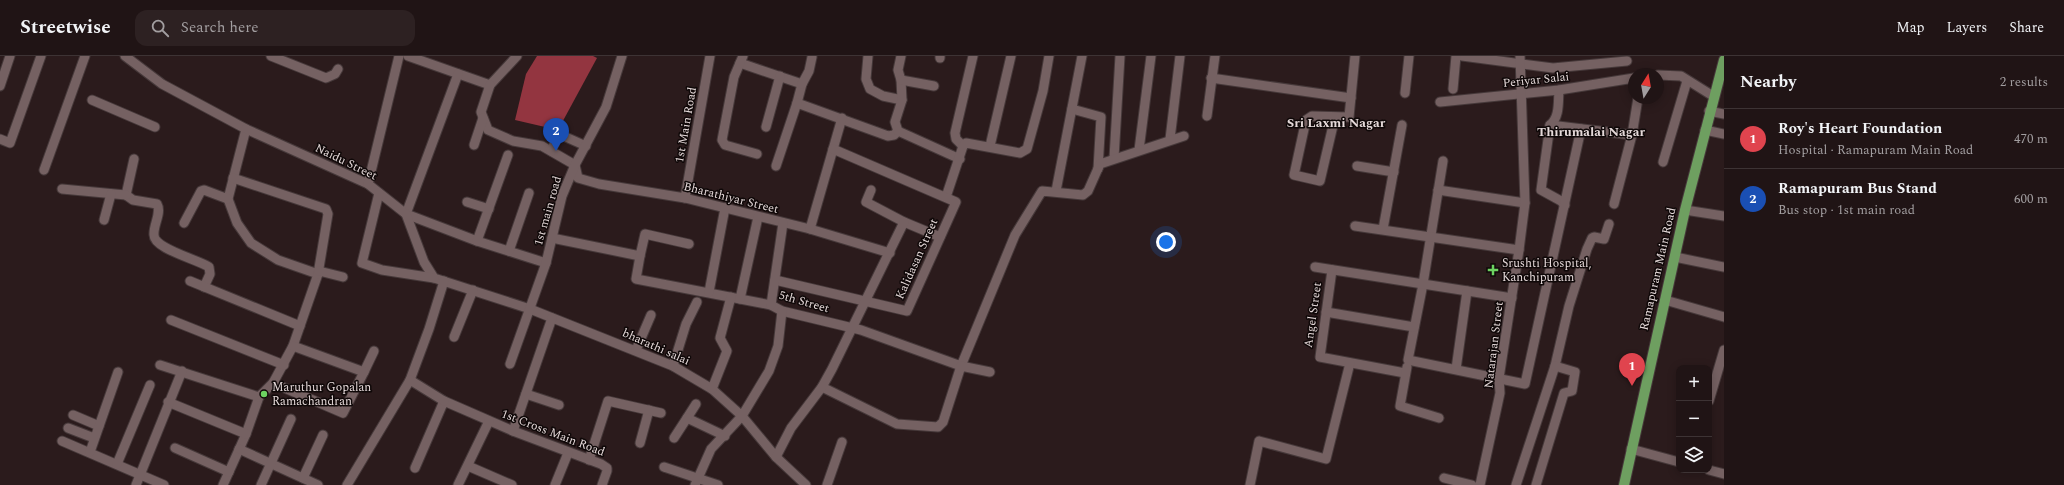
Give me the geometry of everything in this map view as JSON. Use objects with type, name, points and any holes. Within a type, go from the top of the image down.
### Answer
[{"type":"main road","name":"Ramapuram Main Road","points":[[1624,485],[1685,210],[1709,111],[1723,64]]},
{"type":"street","points":[[0,86],[10,56]]},
{"type":"street","points":[[0,139],[10,143],[40,56]]},
{"type":"street","points":[[44,170],[85,56]]},
{"type":"street","name":"Naidu Street","points":[[125,56],[162,84],[246,129],[368,184],[406,214]]},
{"type":"street","points":[[271,56],[281,58],[326,78],[335,74],[338,69]]},
{"type":"street","points":[[368,184],[399,56]]},
{"type":"street","points":[[408,56],[490,85]]},
{"type":"street","points":[[517,56],[490,85],[482,105],[481,112],[488,130],[513,141],[542,146],[575,165]]},
{"type":"street","name":"1st main road","points":[[510,364],[546,263],[562,196],[575,165],[606,107],[622,56]]},
{"type":"street","name":"1st Main Road","points":[[685,198],[710,56]]},
{"type":"street","points":[[868,56],[866,79],[870,89],[883,96],[902,100]]},
{"type":"street","points":[[901,56],[898,70],[901,80],[902,100],[895,122],[898,131],[960,160]]},
{"type":"street","points":[[963,146],[956,139],[955,133],[973,56]]},
{"type":"street","points":[[990,146],[1011,56]]},
{"type":"street","points":[[832,149],[946,197],[960,160],[963,146],[966,143],[990,146],[1020,153],[1027,149],[1043,91],[1050,56]]},
{"type":"street","points":[[1056,191],[1082,56]]},
{"type":"street","points":[[1114,158],[1120,56]]},
{"type":"street","points":[[1139,150],[1151,56]]},
{"type":"street","points":[[1170,139],[1180,56]]},
{"type":"street","points":[[1206,116],[1215,56]]},
{"type":"street","points":[[1335,117],[1320,181],[1294,175],[1306,120],[1312,116],[1335,117],[1349,118],[1355,56]]},
{"type":"street","points":[[1405,92],[1409,56]]},
{"type":"street","points":[[1453,89],[1456,56]]},
{"type":"street","points":[[1462,56],[1520,60],[1553,68],[1588,61],[1627,62]]},
{"type":"street","points":[[776,166],[802,84],[809,71],[812,57]]},
{"type":"street","points":[[757,154],[725,146],[722,140],[734,77],[742,60],[802,84]]},
{"type":"street","name":"Natarajan Street","points":[[1480,485],[1500,393],[1499,378],[1525,203],[1520,60]]},
{"type":"street","points":[[434,278],[424,262],[406,214],[458,74]]},
{"type":"street","points":[[1664,75],[1672,74],[1681,76],[1686,81],[1713,96]]},
{"type":"street","points":[[766,127],[780,76]]},
{"type":"street","points":[[1212,78],[1351,98]]},
{"type":"street","name":"Periyar Salai","points":[[1440,102],[1559,90],[1628,79]]},
{"type":"street","points":[[901,80],[934,86]]},
{"type":"street","points":[[1663,162],[1686,81]]},
{"type":"street","points":[[1559,90],[1558,110],[1554,122],[1550,125],[1541,190],[1542,193],[1561,201],[1564,205]]},
{"type":"street","points":[[92,100],[155,127]]},
{"type":"street","points":[[797,103],[842,118],[888,136],[894,135],[898,131]]},
{"type":"street","points":[[1614,204],[1632,135],[1637,104]]},
{"type":"street","points":[[1072,109],[1101,117],[1098,169]]},
{"type":"street","points":[[1709,111],[1724,114]]},
{"type":"street","points":[[474,146],[483,118]]},
{"type":"street","points":[[810,229],[842,118]]},
{"type":"street","points":[[1384,229],[1402,125]]},
{"type":"street","points":[[1550,125],[1632,135]]},
{"type":"street","points":[[246,129],[228,198],[237,223],[251,243],[278,260],[319,272],[343,277]]},
{"type":"street","points":[[1408,360],[1523,384],[1526,382],[1582,129]]},
{"type":"street","points":[[1705,130],[1724,134]]},
{"type":"street","points":[[551,152],[559,134],[586,146]]},
{"type":"street","points":[[822,387],[897,424],[938,427],[943,422],[961,366],[1015,235],[1042,190],[1056,191],[1079,196],[1086,194],[1100,164],[1170,139],[1184,136]]},
{"type":"street","points":[[478,241],[508,155]]},
{"type":"street","points":[[126,195],[134,159]]},
{"type":"street","points":[[1439,418],[1400,406],[1405,373],[1423,284],[1443,161]]},
{"type":"street","name":"Bharathiyar Street","points":[[575,165],[578,178],[599,184],[685,198],[810,229],[890,253]]},
{"type":"street","points":[[1357,166],[1394,172]]},
{"type":"street","points":[[223,485],[246,434],[259,397],[273,383],[293,346],[319,272],[328,214],[326,209],[233,178]]},
{"type":"street","points":[[62,189],[126,195],[133,200],[157,204],[159,210],[154,226],[154,239],[157,243],[168,249],[192,258],[209,267],[210,274],[204,287]]},
{"type":"street","points":[[184,223],[201,191],[204,190],[228,198]]},
{"type":"street","points":[[871,190],[866,202],[904,222],[940,237]]},
{"type":"street","points":[[1438,190],[1525,203]]},
{"type":"street","points":[[509,251],[529,192]]},
{"type":"street","points":[[379,193],[362,263],[382,270],[434,278],[530,309]]},
{"type":"street","points":[[104,220],[112,194]]},
{"type":"street","name":"Kalidasan Street","points":[[867,300],[907,311],[956,202],[946,197]]},
{"type":"street","points":[[467,202],[489,209]]},
{"type":"street","points":[[709,292],[725,208]]},
{"type":"street","points":[[1685,210],[1724,216]]},
{"type":"street","points":[[406,214],[478,241],[546,263]]},
{"type":"street","points":[[712,389],[727,351],[720,338],[735,298],[758,216]]},
{"type":"street","points":[[776,458],[790,428],[822,387],[867,300],[904,222]]},
{"type":"street","points":[[771,306],[783,223]]},
{"type":"street","points":[[1516,485],[1555,366],[1569,306],[1587,249],[1592,238],[1604,239],[1609,224]]},
{"type":"street","points":[[1355,226],[1384,229],[1519,250]]},
{"type":"street","points":[[552,238],[640,256],[645,234],[689,244]]},
{"type":"street","name":"5th Street","points":[[640,256],[636,279],[709,292],[771,306],[782,311],[852,328],[961,366],[990,372]]},
{"type":"street","points":[[1675,257],[1724,267]]},
{"type":"street","points":[[1315,267],[1512,298]]},
{"type":"street","name":"Angel Street","points":[[1332,270],[1320,357],[1350,363]]},
{"type":"street","points":[[775,280],[867,300]]},
{"type":"street","points":[[190,281],[300,326]]},
{"type":"street","points":[[347,485],[410,380],[429,329],[444,281]]},
{"type":"street","points":[[454,337],[473,290]]},
{"type":"street","points":[[1456,369],[1467,291]]},
{"type":"street","points":[[1665,300],[1724,317]]},
{"type":"street","points":[[673,366],[686,324],[697,302]]},
{"type":"street","name":"bharathi salai","points":[[530,309],[673,366],[712,389],[742,416],[776,458],[806,485]]},
{"type":"street","points":[[696,481],[711,449],[725,436],[742,416],[769,371],[778,346],[782,311]]},
{"type":"street","points":[[1326,312],[1414,328]]},
{"type":"street","points":[[636,350],[651,315]]},
{"type":"street","points":[[513,431],[552,318]]},
{"type":"street","points":[[171,320],[284,365]]},
{"type":"street","points":[[293,346],[364,372]]},
{"type":"street","points":[[1712,391],[1724,350]]},
{"type":"street","points":[[273,383],[343,413],[374,351]]},
{"type":"street","points":[[1250,485],[1259,441],[1326,459],[1350,363],[1405,373]]},
{"type":"street","points":[[160,365],[182,370],[259,397]]},
{"type":"street","points":[[1536,485],[1564,393],[1572,392],[1575,372],[1555,366]]},
{"type":"street","points":[[136,485],[182,370]]},
{"type":"street","points":[[90,452],[118,372]]},
{"type":"street","name":"1st Cross Main Road","points":[[410,380],[444,401],[513,431],[607,468],[602,485]]},
{"type":"street","points":[[117,464],[150,385]]},
{"type":"street","points":[[526,394],[559,405]]},
{"type":"street","points":[[416,468],[444,401]]},
{"type":"street","points":[[589,460],[608,401],[661,413]]},
{"type":"street","points":[[168,402],[246,434]]},
{"type":"street","points":[[674,438],[696,404]]},
{"type":"street","points":[[640,443],[649,410]]},
{"type":"street","points":[[73,415],[99,426]]},
{"type":"street","points":[[687,418],[725,436]]},
{"type":"street","points":[[261,485],[291,419]]},
{"type":"street","points":[[458,485],[489,421]]},
{"type":"street","points":[[68,428],[94,438]]},
{"type":"street","points":[[303,478],[323,435]]},
{"type":"street","points":[[62,441],[164,485]]},
{"type":"street","points":[[827,485],[842,442]]},
{"type":"street","points":[[175,448],[229,472]]},
{"type":"street","points":[[239,448],[318,485]]},
{"type":"street","points":[[1631,449],[1676,461]]},
{"type":"street","points":[[555,485],[568,453]]},
{"type":"street","points":[[468,466],[512,485]]},
{"type":"street","points":[[664,467],[696,481],[718,485]]},
{"type":"street","points":[[1712,471],[1724,474]]},
{"type":"street","points":[[1444,478],[1472,485]]},
{"type":"shaded area","points":[[537,56],[593,56],[597,58],[558,130],[515,120],[526,74]]},
{"type":"place","name":"Ramapuram Bus Stand","points":[[556,151]]},
{"type":"place","name":"Srushti Hospital, Kanchipuram","points":[[1493,270]]},
{"type":"place","name":"Roy's Heart Foundation","points":[[1632,386]]},
{"type":"place","name":"Maruthur Gopalan Ramachandran","points":[[264,394]]},
{"type":"district","name":"Sri Laxmi Nagar","points":[[1336,123]]},
{"type":"district","name":"Thirumalai Nagar","points":[[1591,132]]}]
